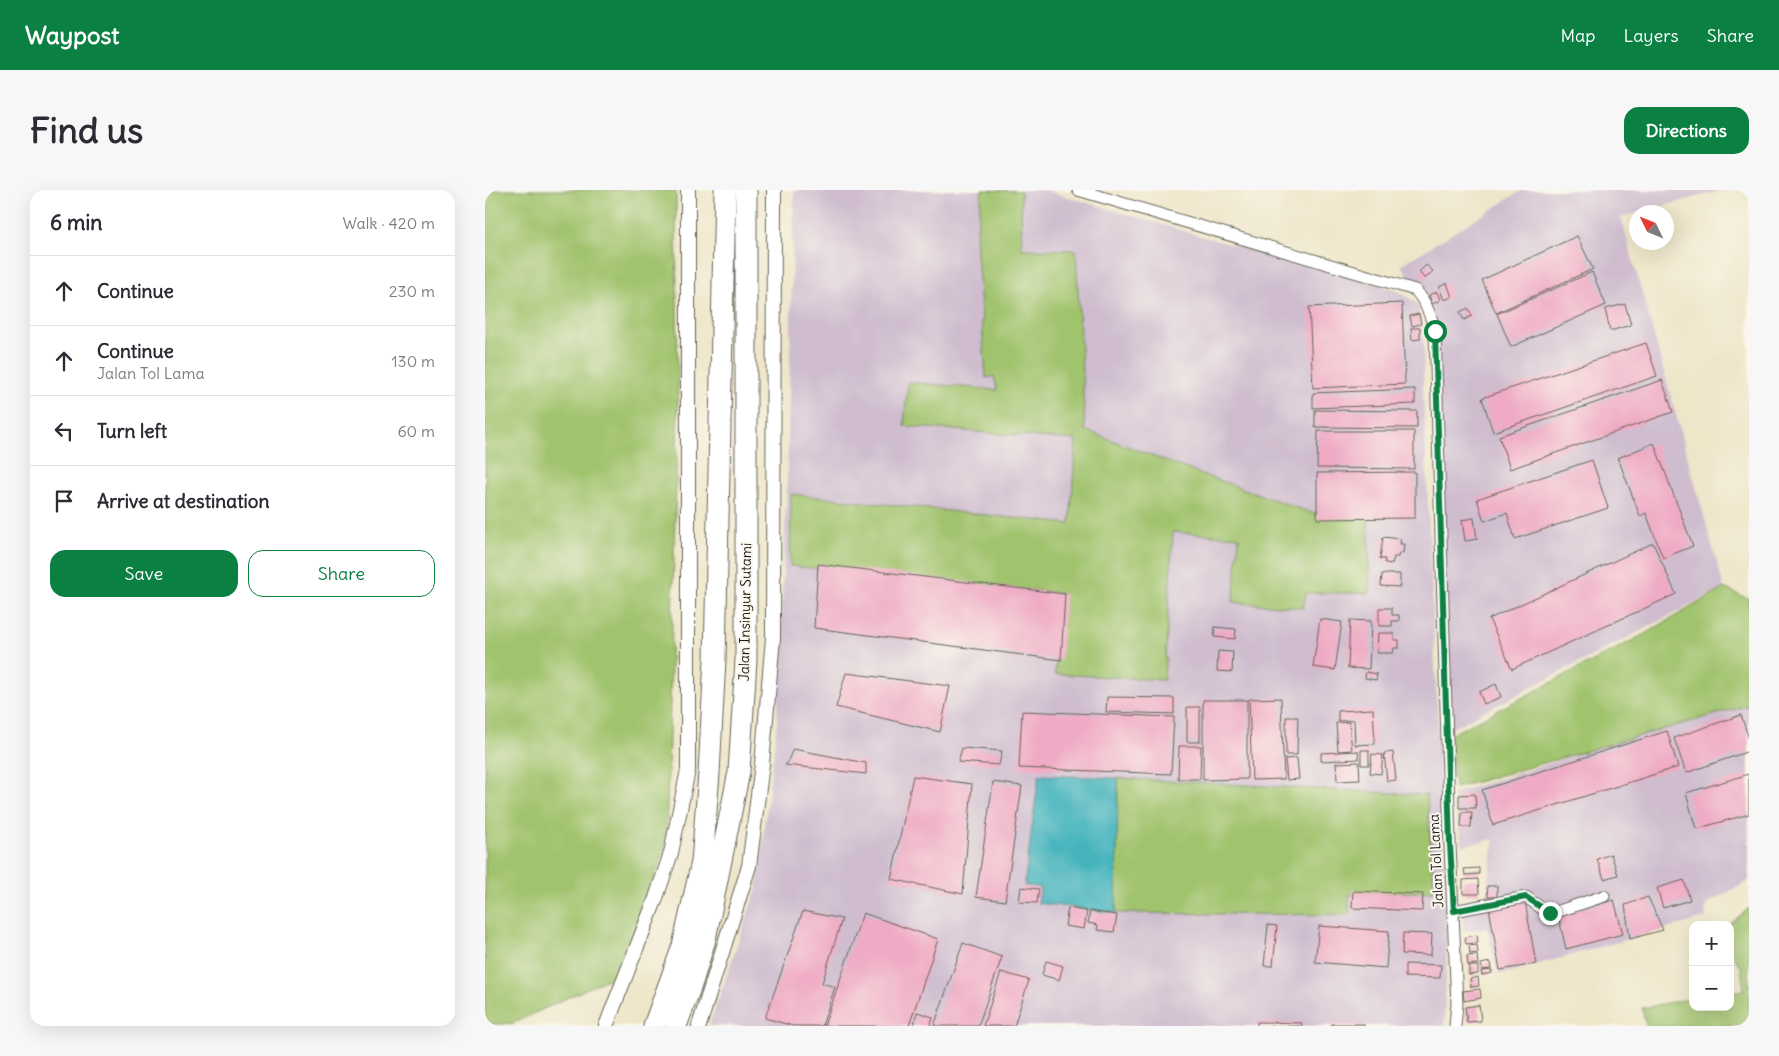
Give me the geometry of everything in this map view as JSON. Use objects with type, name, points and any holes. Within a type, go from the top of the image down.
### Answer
[{"type":"highway","name":"Jalan Insinyur Sutami","points":[[654,1026],[683,946],[702,862],[715,659],[725,190]]},
{"type":"highway","name":"Jalan Insinyur Sutami","points":[[676,1026],[705,939],[739,772],[747,660],[746,190]]},
{"type":"street","points":[[606,1026],[656,898],[671,853],[689,770],[688,190]]},
{"type":"street","points":[[699,1026],[749,866],[762,764],[773,638],[774,190]]},
{"type":"street","name":"Jalan Tol Lama","points":[[1078,190],[1415,290],[1430,313],[1435,331],[1445,695],[1457,1004],[1455,1026]]},
{"type":"street","points":[[1454,911],[1526,897],[1547,912],[1553,913],[1605,896]]},
{"type":"shaded area","points":[[794,190],[982,190],[976,239],[986,378],[994,376],[997,390],[908,382],[1076,440],[1070,525],[791,494],[790,566],[1063,593],[1055,673],[1164,680],[1173,532],[1239,537],[1233,601],[1302,608],[1306,593],[1370,593],[1368,509],[1312,513],[1173,464],[1085,430],[1076,250],[1022,249],[1021,191],[1018,190],[1044,190],[1242,248],[1394,289],[1418,304],[1424,345],[1423,389],[1447,939],[1444,1026],[709,1026],[757,888],[777,723],[787,480]],"holes":[[[1040,775],[1426,795],[1348,895],[1349,915],[1116,913],[1038,903],[1041,887],[1024,885]]]},
{"type":"shaded area","points":[[1523,190],[1724,190],[1667,205],[1629,205],[1629,215],[1621,217],[1724,588],[1448,730],[1433,310],[1401,265]]},
{"type":"shaded area","points":[[1749,700],[1749,881],[1706,904],[1705,918],[1499,975],[1487,928],[1463,931],[1462,903],[1486,899],[1494,839],[1462,846],[1453,794]]},
{"type":"green space","points":[[485,190],[676,190],[678,410],[666,846],[616,980],[607,979],[514,1023],[485,1025]]},
{"type":"green space","points":[[982,190],[1021,191],[1022,249],[1076,250],[1085,430],[1173,464],[1312,513],[1368,508],[1370,593],[1306,593],[1303,608],[1233,602],[1239,537],[1173,532],[1164,680],[1055,674],[1063,593],[790,566],[791,494],[1070,524],[1076,440],[904,426],[908,382],[997,390],[994,376],[986,378],[976,239]]},
{"type":"green space","points":[[1724,588],[1749,599],[1749,705],[1455,788],[1450,735],[1641,636]]},
{"type":"green space","points":[[1118,778],[1427,795],[1434,891],[1349,895],[1349,915],[1116,913]]},
{"type":"green space","points":[[1749,908],[1749,1026],[1646,1026],[1642,1008],[1689,999],[1689,1011],[1734,1011],[1734,991],[1744,990],[1741,967],[1734,957],[1734,921]]},
{"type":"water","points":[[1039,775],[1118,778],[1116,913],[1038,903],[1040,887],[1024,886]]},
{"type":"building","points":[[1577,236],[1593,269],[1496,313],[1482,280]]},
{"type":"building","points":[[1426,265],[1433,271],[1425,279],[1419,272]]},
{"type":"building","points":[[1592,272],[1606,305],[1511,347],[1497,314]]},
{"type":"building","points":[[1447,283],[1452,297],[1444,300],[1439,287]]},
{"type":"building","points":[[1437,292],[1440,300],[1432,304],[1429,295]]},
{"type":"building","points":[[1402,303],[1405,384],[1313,388],[1309,307]]},
{"type":"building","points":[[1625,304],[1631,325],[1610,331],[1605,309]]},
{"type":"building","points":[[1468,308],[1472,316],[1464,320],[1460,312]]},
{"type":"building","points":[[1419,314],[1421,324],[1412,326],[1410,316]]},
{"type":"building","points":[[1411,328],[1420,328],[1420,339],[1412,340]]},
{"type":"building","points":[[1646,343],[1657,376],[1493,432],[1482,398]]},
{"type":"building","points":[[1662,380],[1673,412],[1510,469],[1499,436]]},
{"type":"building","points":[[1415,389],[1415,404],[1313,408],[1313,393]]},
{"type":"building","points":[[1315,410],[1417,411],[1417,428],[1315,427]]},
{"type":"building","points":[[1318,431],[1414,431],[1414,469],[1317,468]]},
{"type":"building","points":[[1654,443],[1693,546],[1663,558],[1646,513],[1640,516],[1618,458]]},
{"type":"building","points":[[1592,460],[1608,508],[1515,539],[1507,513],[1484,521],[1477,499]]},
{"type":"building","points":[[1415,472],[1415,518],[1317,519],[1317,473]]},
{"type":"building","points":[[1474,518],[1477,539],[1465,541],[1462,520]]},
{"type":"building","points":[[1383,537],[1401,539],[1400,544],[1404,544],[1403,553],[1399,553],[1398,557],[1394,557],[1392,564],[1385,563],[1385,559],[1380,559]]},
{"type":"building","points":[[1653,543],[1676,594],[1512,669],[1489,619]]},
{"type":"building","points":[[818,564],[1065,594],[1061,660],[814,628]]},
{"type":"building","points":[[1382,574],[1400,574],[1400,587],[1381,586]]},
{"type":"building","points":[[1379,608],[1392,608],[1392,615],[1399,615],[1399,621],[1392,621],[1392,626],[1379,626]]},
{"type":"building","points":[[1320,619],[1342,622],[1335,670],[1313,667]]},
{"type":"building","points":[[1350,620],[1371,621],[1369,669],[1348,668]]},
{"type":"building","points":[[1215,627],[1236,629],[1235,639],[1214,637]]},
{"type":"building","points":[[1378,633],[1394,633],[1394,640],[1399,640],[1399,648],[1394,648],[1393,653],[1377,653]]},
{"type":"building","points":[[1218,651],[1233,652],[1232,672],[1217,671]]},
{"type":"building","points":[[1366,672],[1377,674],[1376,680],[1365,678]]},
{"type":"building","points":[[846,673],[950,686],[940,732],[836,707]]},
{"type":"building","points":[[1496,684],[1501,697],[1484,704],[1479,692]]},
{"type":"building","points":[[1107,697],[1174,698],[1174,714],[1106,712]]},
{"type":"building","points":[[1281,698],[1284,779],[1252,780],[1249,699]]},
{"type":"building","points":[[1203,700],[1247,700],[1247,779],[1203,780]]},
{"type":"building","points":[[1187,707],[1200,707],[1200,742],[1187,742]]},
{"type":"building","points":[[1373,709],[1375,744],[1355,745],[1354,720],[1338,721],[1338,711]]},
{"type":"building","points":[[1022,711],[1174,717],[1171,774],[1019,768]]},
{"type":"building","points":[[1741,715],[1749,739],[1749,751],[1686,773],[1674,738]]},
{"type":"building","points":[[1286,717],[1298,717],[1297,755],[1286,755]]},
{"type":"building","points":[[1349,722],[1352,750],[1338,751],[1336,723]]},
{"type":"building","points":[[1667,731],[1678,767],[1493,825],[1482,790]]},
{"type":"building","points":[[1179,746],[1201,746],[1200,779],[1178,779]]},
{"type":"building","points":[[962,748],[1002,751],[999,765],[958,762]]},
{"type":"building","points":[[793,749],[866,763],[866,774],[785,765]]},
{"type":"building","points":[[1361,750],[1369,750],[1369,765],[1361,765]]},
{"type":"building","points":[[1358,751],[1359,759],[1321,761],[1321,753]]},
{"type":"building","points":[[1393,752],[1396,780],[1387,781],[1384,753]]},
{"type":"building","points":[[1372,754],[1383,755],[1381,774],[1370,773]]},
{"type":"building","points":[[1297,758],[1299,779],[1287,780],[1285,759]]},
{"type":"building","points":[[1359,762],[1360,780],[1337,781],[1336,763]]},
{"type":"building","points":[[1749,774],[1749,814],[1696,829],[1686,793]]},
{"type":"building","points":[[913,776],[972,784],[963,894],[891,879]]},
{"type":"building","points":[[993,782],[1022,786],[1005,901],[976,897]]},
{"type":"building","points":[[1475,794],[1476,808],[1459,808],[1459,795]]},
{"type":"building","points":[[1462,812],[1472,812],[1471,827],[1461,827]]},
{"type":"building","points":[[1611,854],[1618,875],[1604,879],[1597,859]]},
{"type":"building","points":[[1479,868],[1479,874],[1465,875],[1464,869]]},
{"type":"building","points":[[1478,879],[1479,894],[1463,894],[1463,880]]},
{"type":"building","points":[[1684,880],[1690,900],[1663,908],[1657,888]]},
{"type":"building","points":[[1487,886],[1497,886],[1497,897],[1488,897]]},
{"type":"building","points":[[1021,887],[1039,889],[1037,903],[1019,902]]},
{"type":"building","points":[[1353,891],[1423,894],[1422,911],[1352,908]]},
{"type":"building","points":[[1648,897],[1663,930],[1630,939],[1625,905]]},
{"type":"building","points":[[1614,900],[1623,934],[1566,949],[1558,915]]},
{"type":"building","points":[[1525,901],[1536,964],[1500,970],[1489,908]]},
{"type":"building","points":[[1068,908],[1087,911],[1084,929],[1065,926]]},
{"type":"building","points":[[803,911],[842,919],[822,983],[835,987],[822,1026],[793,1026],[765,1018]]},
{"type":"building","points":[[1090,911],[1117,915],[1114,932],[1097,930],[1098,925],[1088,923]]},
{"type":"building","points":[[863,913],[938,939],[909,1026],[824,1026]]},
{"type":"building","points":[[1268,925],[1277,926],[1273,966],[1264,966]]},
{"type":"building","points":[[1319,926],[1389,931],[1386,968],[1315,962]]},
{"type":"building","points":[[1403,933],[1432,934],[1431,955],[1402,954]]},
{"type":"building","points":[[1477,935],[1478,943],[1466,944],[1465,937]]},
{"type":"building","points":[[963,943],[1002,957],[978,1026],[934,1026]]},
{"type":"building","points":[[1477,945],[1478,953],[1470,954],[1469,946]]},
{"type":"building","points":[[1477,955],[1478,964],[1468,965],[1467,956]]},
{"type":"building","points":[[1046,961],[1063,966],[1059,980],[1042,975]]},
{"type":"building","points":[[1490,962],[1491,969],[1482,970],[1481,964]]},
{"type":"building","points":[[1405,964],[1441,965],[1440,978],[1405,977]]},
{"type":"building","points":[[1469,966],[1478,966],[1478,974],[1469,975]]},
{"type":"building","points":[[1492,970],[1492,973],[1482,975],[1481,971]]},
{"type":"building","points":[[1001,972],[1029,980],[1014,1026],[983,1026]]},
{"type":"building","points":[[1478,977],[1479,986],[1471,987],[1470,979]]},
{"type":"building","points":[[1480,989],[1481,998],[1464,1001],[1463,991]]},
{"type":"building","points":[[1479,1005],[1481,1021],[1467,1022],[1465,1007]]},
{"type":"building","points":[[917,1012],[933,1017],[930,1026],[913,1026]]},
{"type":"building","points":[[1257,1022],[1302,1023],[1302,1026],[1257,1026]]},
{"type":"building","points":[[1331,1024],[1364,1024],[1364,1026],[1331,1026]]},
{"type":"route","points":[[1435,331],[1450,844],[1454,911],[1526,897],[1550,913]]}]
